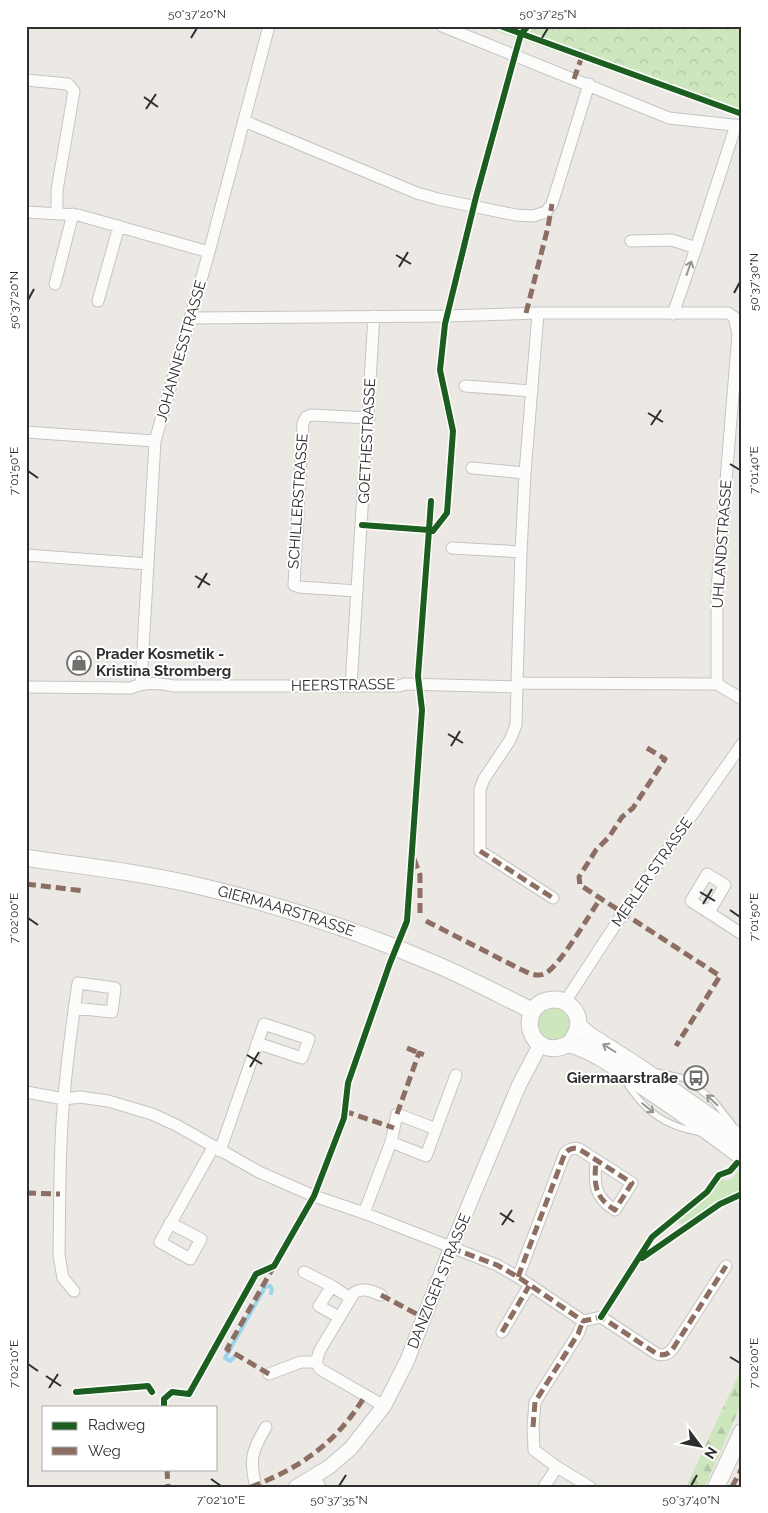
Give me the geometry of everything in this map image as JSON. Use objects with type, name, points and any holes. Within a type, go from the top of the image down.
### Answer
[{"type":"main road","name":"GIERMAARSTRASSE","points":[[26,858],[124,871],[202,886],[274,906],[364,936],[441,966],[533,1011]]},
{"type":"main road","points":[[556,999],[566,1002],[578,1016],[579,1026],[576,1036],[569,1044],[560,1048],[550,1049],[540,1045],[533,1038],[530,1030],[529,1020],[533,1011],[539,1004],[547,1000],[556,999]]},
{"type":"main road","points":[[579,1026],[741,1139]]},
{"type":"main road","points":[[569,1044],[580,1047],[619,1070],[742,1157]]},
{"type":"main road","points":[[716,1487],[742,1432]]},
{"type":"street","name":"JOHANNESSTRASSE","points":[[141,684],[155,441],[209,252],[269,26]]},
{"type":"street","points":[[190,318],[446,316],[538,313],[673,314],[739,126],[669,118],[442,26]]},
{"type":"street","points":[[26,80],[68,84],[74,92],[57,190],[57,212]]},
{"type":"street","points":[[244,121],[417,193],[516,215],[533,216],[546,212],[552,204],[589,84]]},
{"type":"street","points":[[26,212],[73,214],[209,252]]},
{"type":"street","points":[[55,284],[73,214]]},
{"type":"street","points":[[98,301],[119,226]]},
{"type":"street","points":[[631,241],[672,240],[696,248]]},
{"type":"street","points":[[538,313],[525,473],[516,725],[510,740],[484,778],[480,789],[480,851],[553,898]]},
{"type":"street","name":"UHLANDSTRASSE","points":[[673,314],[728,313],[734,317],[737,325],[717,590],[717,684]]},
{"type":"street","name":"GOETHESTRASSE","points":[[351,686],[374,316]]},
{"type":"street","points":[[465,386],[532,392]]},
{"type":"street","name":"SCHILLERSTRASSE","points":[[357,591],[299,587],[294,585],[303,423],[306,417],[311,415],[369,418]]},
{"type":"street","points":[[26,432],[155,441]]},
{"type":"street","points":[[472,468],[525,473]]},
{"type":"street","points":[[452,548],[521,552]]},
{"type":"street","points":[[26,556],[148,564]]},
{"type":"street","name":"HEERSTRASSE","points":[[26,687],[131,688],[141,684],[174,686],[400,686],[413,684],[717,684]]},
{"type":"street","points":[[717,684],[742,699]]},
{"type":"street","name":"MERLER STRASSE","points":[[566,1002],[622,913],[742,744]]},
{"type":"street","points":[[709,912],[742,934]]},
{"type":"street","points":[[74,1008],[64,1099],[59,1255],[63,1278],[74,1291]]},
{"type":"street","points":[[170,1223],[217,1149],[257,1043]]},
{"type":"street","name":"DANZIGER STRASSE","points":[[296,1487],[317,1482],[351,1448],[384,1406],[407,1361],[518,1085],[540,1045]]},
{"type":"street","points":[[391,1142],[426,1156],[456,1076]]},
{"type":"street","points":[[26,1092],[64,1099],[80,1097],[108,1101],[152,1114],[176,1125],[259,1172],[314,1196],[364,1213],[497,1265],[518,1276],[529,1286],[583,1321],[601,1317],[657,1354],[669,1353],[726,1266]]},
{"type":"street","points":[[364,1213],[391,1142],[397,1114],[436,1129]]},
{"type":"street","points":[[518,1276],[565,1154],[572,1148],[576,1148],[589,1154],[596,1161]]},
{"type":"street","points":[[304,1272],[332,1286],[350,1298]]},
{"type":"street","points":[[332,1286],[320,1306],[338,1317]]},
{"type":"street","points":[[502,1332],[529,1286]]},
{"type":"street","points":[[316,1362],[338,1317],[350,1298],[358,1290],[368,1290],[381,1295]]},
{"type":"street","points":[[583,1321],[578,1334],[535,1402],[533,1427],[534,1450],[557,1467],[590,1487]]},
{"type":"street","points":[[269,1374],[301,1362],[316,1362]]},
{"type":"street","points":[[316,1362],[320,1369],[384,1406]]},
{"type":"street","points":[[256,1487],[251,1464],[252,1455],[266,1427]]},
{"type":"street","points":[[544,1487],[557,1467]]},
{"type":"green space","points":[[482,26],[742,26],[742,117]]},
{"type":"green space","points":[[554,1008],[566,1012],[570,1024],[566,1036],[554,1040],[542,1036],[538,1024],[542,1012]]},
{"type":"green space","points":[[741,1166],[742,1190],[686,1224],[676,1223],[721,1180],[731,1180]]},
{"type":"green space","points":[[742,1367],[742,1402],[705,1487],[686,1487]]},
{"type":"waterway","points":[[234,1357],[230,1361],[225,1358],[265,1287],[270,1286],[272,1289],[271,1293]]},
{"type":"marked path","points":[[574,79],[582,56]]},
{"type":"marked path","points":[[526,313],[552,204]]},
{"type":"marked path","points":[[647,748],[665,759],[633,808],[622,817],[609,837],[596,850],[579,877],[580,885],[720,976],[676,1046]]},
{"type":"marked path","points":[[480,851],[553,898]]},
{"type":"marked path","points":[[414,859],[420,875],[420,918]]},
{"type":"marked path","points":[[26,884],[84,891]]},
{"type":"marked path","points":[[426,921],[520,969],[539,975],[546,973],[559,960],[600,899]]},
{"type":"marked path","points":[[407,1048],[419,1053]]},
{"type":"marked path","points":[[397,1114],[419,1053],[428,1056]]},
{"type":"marked path","points":[[344,1111],[394,1128]]},
{"type":"marked path","points":[[518,1277],[565,1153],[568,1150],[573,1148],[579,1149],[632,1183],[615,1210],[599,1195],[595,1177],[596,1161]]},
{"type":"marked path","points":[[26,1193],[60,1194]]},
{"type":"marked path","points":[[451,1248],[497,1265],[583,1321],[601,1317],[657,1354],[662,1355],[669,1353],[674,1347],[726,1266]]},
{"type":"marked path","points":[[269,1374],[227,1349],[274,1266]]},
{"type":"marked path","points":[[502,1332],[529,1286]]},
{"type":"marked path","points":[[381,1295],[424,1318]]},
{"type":"marked path","points":[[533,1427],[535,1402],[578,1334],[583,1321]]},
{"type":"marked path","points":[[251,1487],[286,1471],[316,1452],[342,1427],[365,1396]]},
{"type":"marked path","points":[[732,1487],[742,1468]]},
{"type":"marked path","points":[[167,1470],[168,1487]]},
{"type":"cycle path","points":[[500,26],[742,114]]},
{"type":"cycle path","points":[[164,1406],[164,1399],[172,1392],[189,1394],[256,1274],[274,1266],[314,1196],[344,1118],[348,1083],[390,963],[407,921],[422,710],[418,676],[429,530],[433,531],[447,513],[453,431],[440,370],[445,324],[476,197],[515,55],[521,34],[528,26]]},
{"type":"cycle path","points":[[362,525],[429,530],[431,501]]},
{"type":"cycle path","points":[[601,1317],[652,1237],[707,1192],[719,1175],[730,1171],[737,1163]]},
{"type":"cycle path","points":[[642,1258],[720,1204],[742,1194]]},
{"type":"cycle path","points":[[76,1392],[148,1386],[152,1392]]},
{"type":"place","name":"Prader Kosmetik - Kristina Stromberg","points":[[79,663]]},
{"type":"place","name":"Giermaarstraße","points":[[696,1078]]}]
